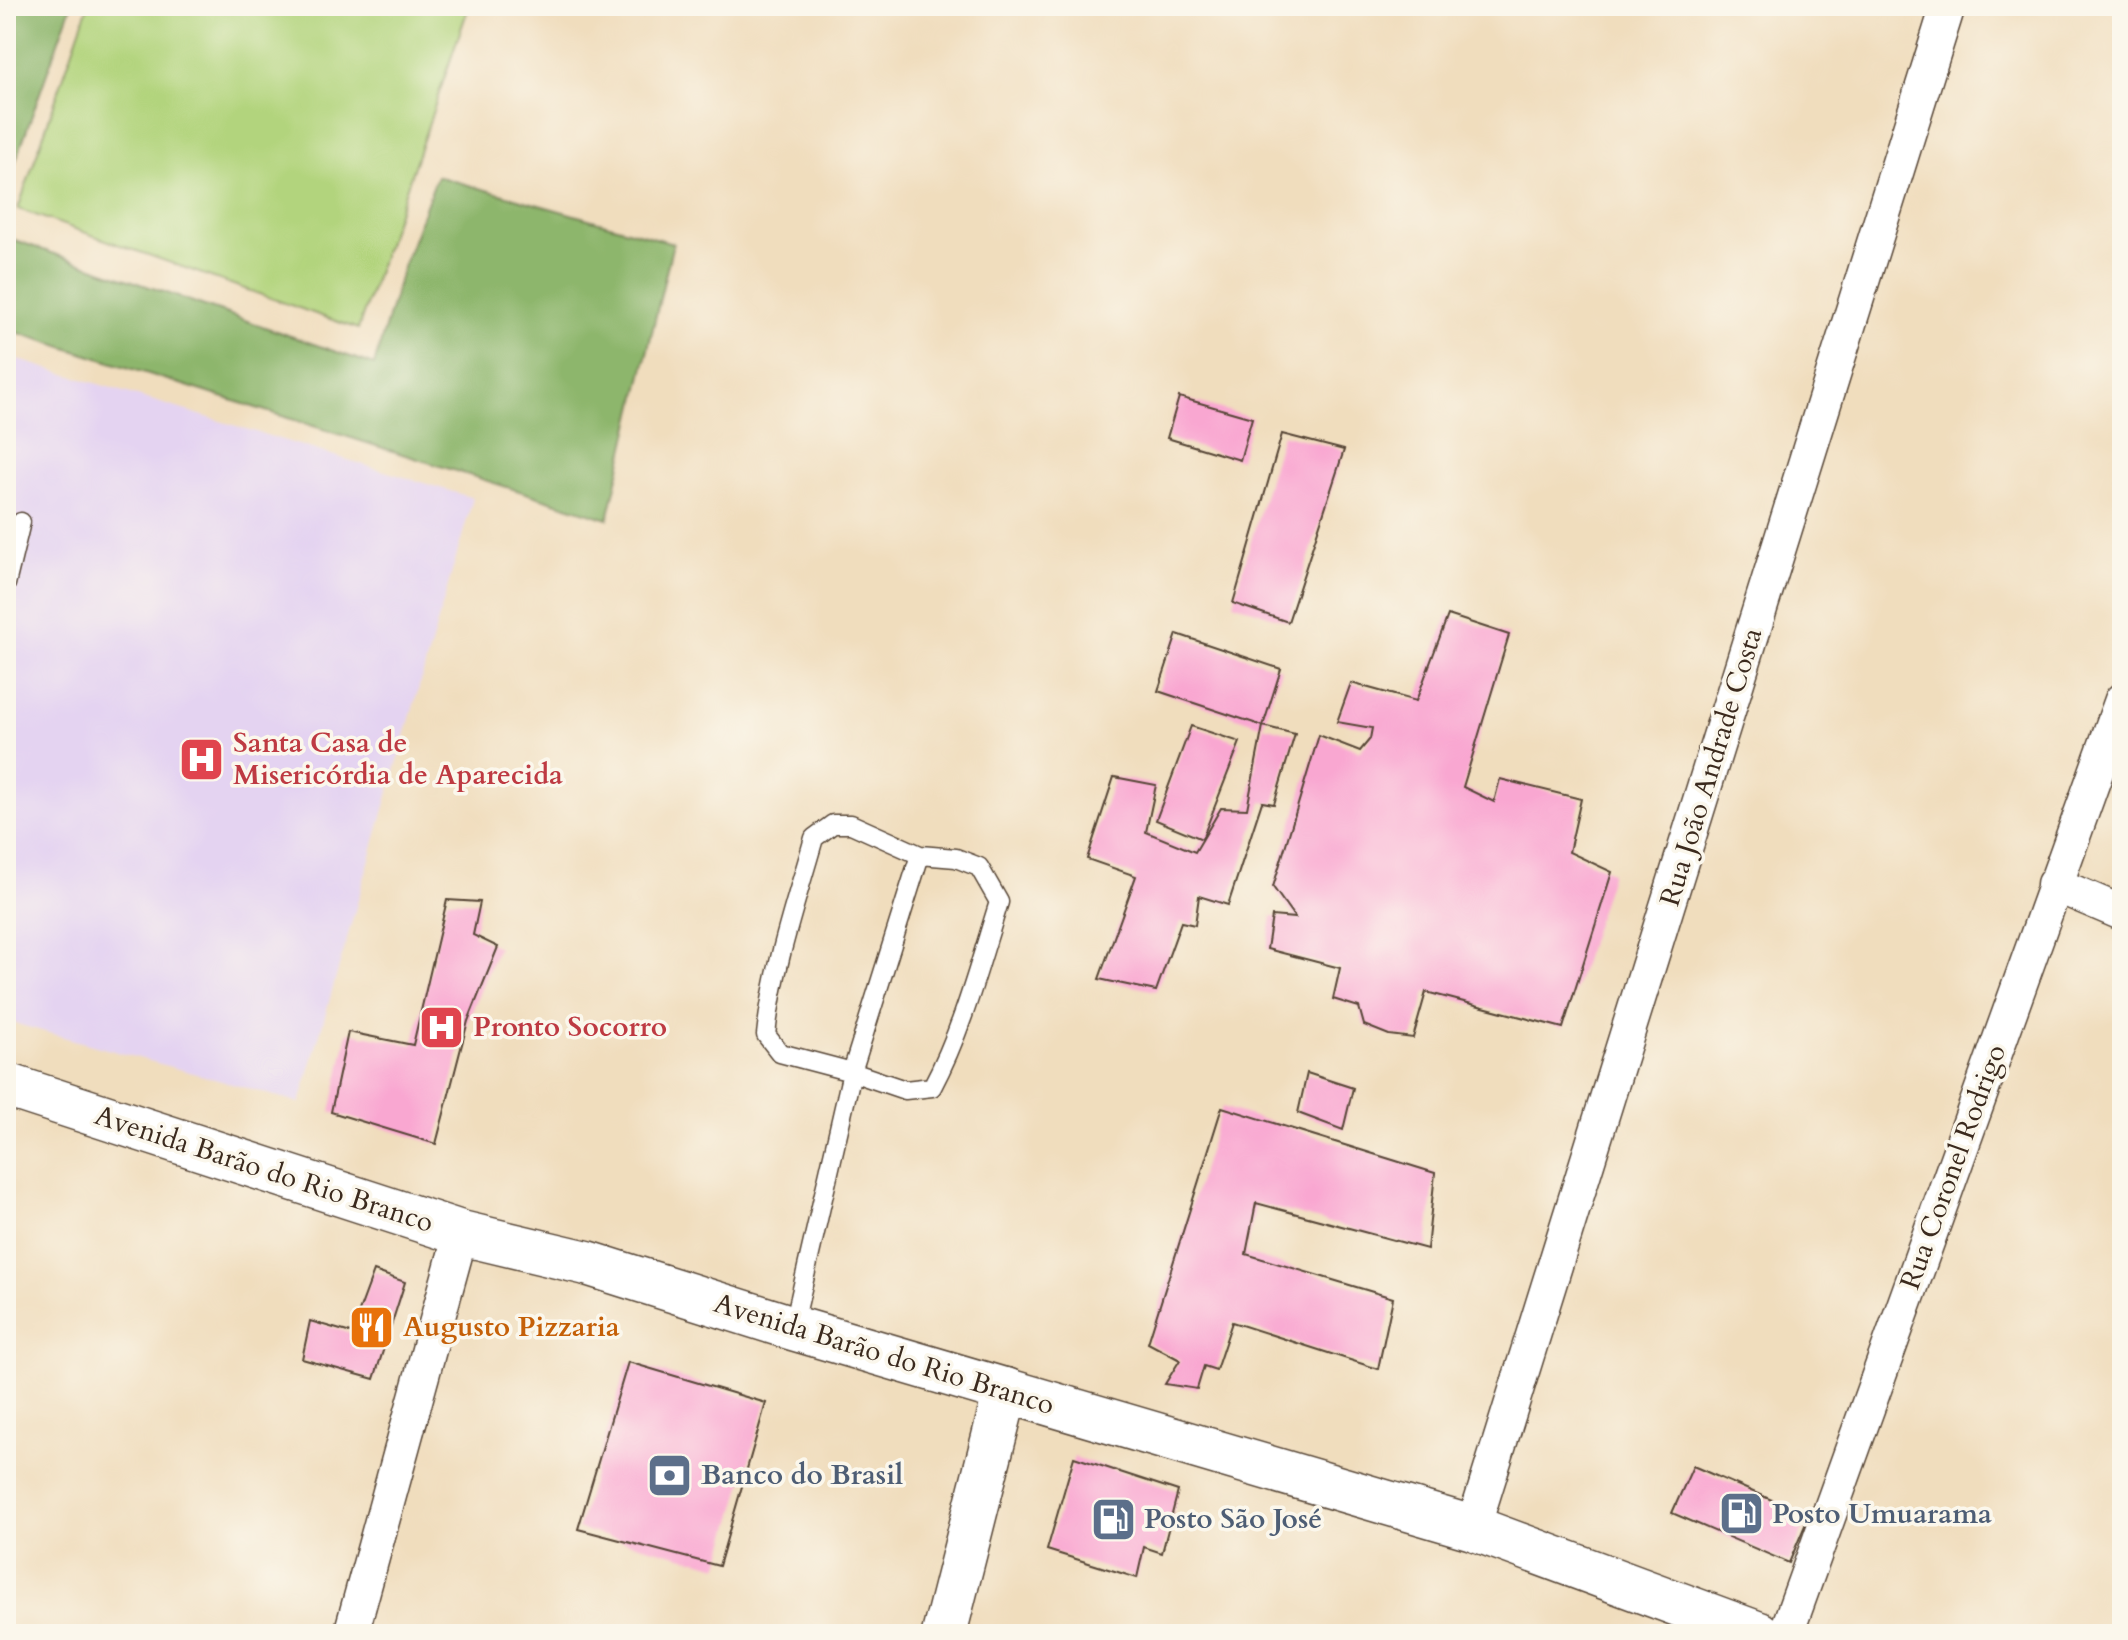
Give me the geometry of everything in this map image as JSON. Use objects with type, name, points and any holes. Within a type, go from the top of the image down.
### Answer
[{"type":"main road","name":"Avenida Barão do Rio Branco","points":[[6,1085],[461,1233],[587,1263],[793,1328],[1473,1528],[1759,1634]]},
{"type":"main road","points":[[944,1634],[1006,1390]]},
{"type":"street","name":"Rua João Andrade Costa","points":[[1473,1528],[1948,6]]},
{"type":"street","name":"Rua Coronel Rodrigo","points":[[1786,1634],[2122,700]]},
{"type":"street","points":[[2054,884],[2122,913]]},
{"type":"street","points":[[351,1634],[461,1233]]},
{"type":"lane","points":[[6,584],[21,522]]},
{"type":"lane","points":[[833,824],[851,824],[920,855],[956,858],[979,867],[999,902],[972,989],[944,1065],[932,1087],[905,1090],[852,1072],[780,1053],[766,1035],[769,1009],[814,838],[833,824]]},
{"type":"lane","points":[[793,1328],[852,1072],[920,855]]},
{"type":"shaded area","name":"Santa Casa de Misericórdia de Aparecida","points":[[6,356],[473,498],[300,1103],[6,1021]]},
{"type":"green space","points":[[6,6],[71,6],[6,188]]},
{"type":"green space","points":[[88,6],[469,6],[358,329],[18,209]]},
{"type":"green space","points":[[437,176],[673,243],[608,519],[6,329],[6,237],[374,365],[403,267]]},
{"type":"building","points":[[1179,397],[1252,418],[1240,460],[1167,438]]},
{"type":"building","points":[[1282,434],[1344,450],[1288,622],[1233,603]]},
{"type":"building","points":[[1448,615],[1509,635],[1463,787],[1494,802],[1500,779],[1581,799],[1569,852],[1612,872],[1563,1028],[1426,992],[1413,1038],[1389,1035],[1364,1025],[1359,1007],[1333,999],[1340,968],[1267,949],[1272,916],[1295,918],[1273,887],[1319,735],[1360,751],[1370,739],[1372,728],[1337,722],[1351,683],[1416,701]]},
{"type":"building","points":[[1177,634],[1281,669],[1263,726],[1158,691]]},
{"type":"building","points":[[1191,726],[1240,742],[1202,839],[1156,820]]},
{"type":"building","points":[[1263,726],[1295,734],[1274,804],[1262,802],[1228,905],[1199,896],[1195,925],[1181,922],[1156,991],[1099,979],[1136,876],[1087,859],[1114,777],[1156,785],[1146,832],[1195,852],[1221,808],[1247,809]]},
{"type":"building","name":"Pronto Socorro","points":[[447,900],[480,902],[473,935],[498,947],[468,1021],[436,1144],[331,1112],[348,1032],[413,1045]]},
{"type":"building","points":[[1307,1073],[1353,1088],[1343,1130],[1298,1113]]},
{"type":"building","points":[[1222,1107],[1435,1173],[1427,1249],[1256,1203],[1246,1254],[1393,1298],[1378,1369],[1232,1322],[1216,1370],[1204,1366],[1197,1389],[1165,1384],[1180,1360],[1148,1343]]},
{"type":"building","name":"Augusto Pizzaria","points":[[374,1271],[405,1282],[374,1379],[302,1359],[310,1321],[351,1333]]},
{"type":"building","name":"Banco do Brasil","points":[[628,1362],[766,1403],[719,1566],[578,1529]]},
{"type":"building","name":"Posto São José","points":[[1074,1457],[1178,1491],[1162,1553],[1144,1547],[1137,1578],[1047,1550]]},
{"type":"building","name":"Posto Umuarama","points":[[1693,1466],[1809,1516],[1789,1563],[1672,1513]]},
{"type":"place","name":"Santa Casa de Misericórdia de Aparecida","points":[[202,759]]},
{"type":"place","name":"Pronto Socorro","points":[[442,1027]]},
{"type":"place","name":"Augusto Pizzaria","points":[[372,1327]]},
{"type":"place","name":"Banco do Brasil","points":[[670,1475]]},
{"type":"place","name":"Posto Umuarama","points":[[1741,1514]]},
{"type":"place","name":"Posto São José","points":[[1113,1519]]}]
